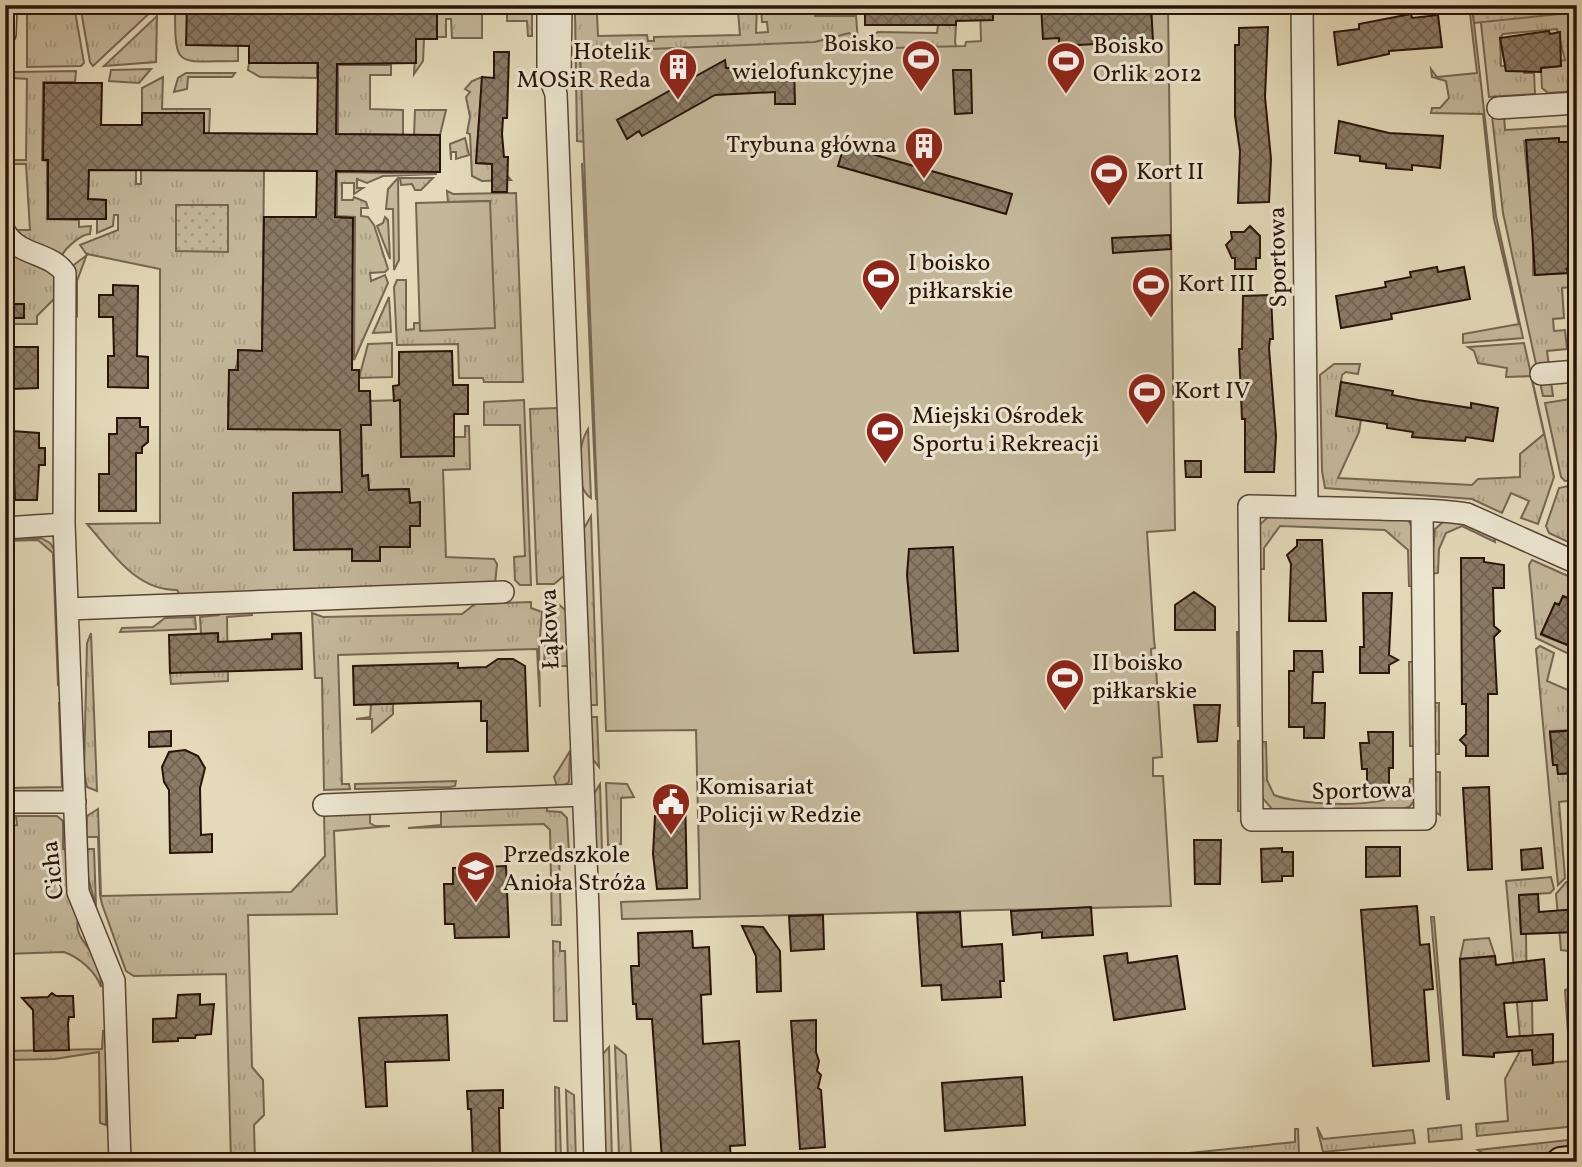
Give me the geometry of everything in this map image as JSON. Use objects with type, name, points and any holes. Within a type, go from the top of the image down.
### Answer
[{"type":"main road","points":[[1561,1162],[1577,1160]]},
{"type":"street","points":[[5,34],[6,5]]},
{"type":"street","name":"Łąkowa","points":[[548,5],[548,73],[556,94],[595,1162]]},
{"type":"street","name":"Łąkowa","points":[[556,94],[563,72],[561,5]]},
{"type":"street","name":"Sportowa","points":[[1302,5],[1307,507]]},
{"type":"street","points":[[1497,108],[1577,103]]},
{"type":"street","name":"Cicha","points":[[5,232],[11,243],[61,268],[66,281],[64,524],[78,892],[114,981],[120,1162]]},
{"type":"street","points":[[1541,374],[1577,371]]},
{"type":"street","name":"Sportowa","points":[[1249,506],[1422,510],[1425,819],[1252,820],[1249,506]]},
{"type":"street","points":[[1422,510],[1467,514],[1577,563]]},
{"type":"street","points":[[5,528],[64,524]]},
{"type":"street","points":[[68,610],[503,592]]},
{"type":"street","points":[[324,805],[583,795]]},
{"type":"street","points":[[5,802],[75,802]]},
{"type":"green space","points":[[27,5],[74,5],[84,63],[81,66],[27,67]]},
{"type":"green space","points":[[80,5],[157,6],[93,66],[90,62]]},
{"type":"green space","points":[[175,5],[187,5],[238,45],[238,61],[202,62],[183,58],[178,52],[176,42]]},
{"type":"green space","points":[[338,5],[479,9],[482,12],[482,38],[452,38],[451,19],[446,19],[446,37],[437,37],[437,11],[338,9]]},
{"type":"green space","points":[[723,5],[757,5],[756,33],[768,32],[767,22],[762,22],[761,5],[815,5],[815,16],[856,16],[859,52],[587,142],[577,141],[575,13],[597,13],[598,36],[647,35],[648,41],[654,41],[654,37],[740,35],[738,11]]},
{"type":"green space","name":"Miejski Ośrodek Sportu i Rekreacji","points":[[980,5],[1168,5],[1175,530],[1147,532],[1155,648],[1151,649],[1152,668],[1156,668],[1162,757],[1153,758],[1153,776],[1163,776],[1171,906],[622,919],[621,902],[700,899],[696,730],[606,731],[580,52],[815,42],[849,33],[857,40],[891,39],[891,48],[965,46],[966,42],[981,41]]},
{"type":"green space","points":[[1469,5],[1472,5],[1496,216],[1523,338],[1463,343],[1463,334],[1519,324],[1494,219],[1483,114],[1431,113],[1432,108],[1440,108],[1449,98],[1446,81],[1432,77],[1431,69],[1437,77],[1477,73]]},
{"type":"green space","points":[[1472,5],[1577,5],[1577,12],[1474,23]]},
{"type":"green space","points":[[1479,5],[1577,5],[1577,69],[1572,70],[1577,77],[1577,91],[1548,93],[1542,88],[1541,68],[1560,66],[1560,61],[1565,60],[1557,29],[1503,34],[1500,38],[1501,66],[1505,66],[1506,71],[1523,70],[1524,73],[1534,73],[1535,94],[1489,97]]},
{"type":"green space","points":[[507,14],[532,14],[532,36],[528,36],[527,21],[507,21]]},
{"type":"green space","points":[[157,16],[156,62],[104,66]]},
{"type":"green space","points":[[938,25],[956,25],[955,42],[958,53],[866,52],[867,39],[878,32],[937,33]]},
{"type":"green space","points":[[416,39],[424,39],[423,61],[414,74]]},
{"type":"green space","points":[[249,63],[317,63],[317,78],[260,77],[248,70]]},
{"type":"green space","points":[[338,65],[391,65],[391,75],[370,75],[370,109],[403,110],[403,135],[338,134]]},
{"type":"green space","points":[[151,69],[139,83],[109,81],[111,70]]},
{"type":"green space","points":[[76,71],[75,82],[43,82],[42,160],[47,161],[47,219],[79,220],[79,227],[91,226],[90,234],[74,242],[61,257],[30,245],[15,230],[30,230],[26,164],[13,164],[13,160],[26,160],[27,79],[13,78],[14,72]]},
{"type":"green space","points":[[186,73],[235,73],[232,77],[188,77],[187,89],[174,92],[178,78]]},
{"type":"green space","points":[[163,77],[162,109],[210,109],[209,133],[204,133],[204,113],[142,113],[142,88]]},
{"type":"green space","points":[[482,77],[476,163],[497,164],[511,180],[482,181],[472,176],[470,134],[467,133],[470,117],[466,97],[470,92],[465,89],[472,81]]},
{"type":"green space","points":[[415,110],[446,110],[440,135],[414,135]]},
{"type":"green space","points":[[1504,115],[1505,130],[1568,126],[1569,117],[1574,117],[1577,160],[1570,160],[1569,142],[1559,142],[1559,138],[1524,141],[1530,198],[1541,216],[1531,217],[1532,230],[1537,230],[1533,240],[1533,275],[1567,273],[1567,269],[1577,268],[1577,286],[1562,288],[1564,318],[1553,319],[1554,331],[1565,330],[1567,349],[1547,351],[1553,396],[1543,396],[1503,213],[1492,116]]},
{"type":"green space","points":[[465,138],[469,155],[456,159],[456,152],[451,152],[451,160],[450,144]]},
{"type":"green space","points":[[89,160],[98,170],[136,170],[136,184],[141,184],[141,170],[264,170],[262,351],[239,350],[228,406],[340,430],[342,492],[293,493],[294,549],[352,549],[352,561],[379,561],[380,547],[410,546],[410,526],[420,525],[420,503],[410,503],[409,489],[362,490],[368,476],[362,476],[361,425],[371,425],[370,401],[400,400],[401,456],[454,437],[465,437],[465,426],[469,426],[470,469],[443,470],[446,557],[494,559],[497,564],[495,584],[180,595],[177,590],[149,584],[137,577],[116,558],[87,524],[160,523],[160,269],[87,255],[80,245],[118,230],[118,215],[114,215],[113,226],[97,233],[97,219],[106,219],[106,200],[88,199]]},
{"type":"green space","points":[[582,163],[606,498],[596,499]]},
{"type":"green space","points":[[337,172],[437,174],[383,176],[367,183],[357,179],[357,188],[363,188],[354,194],[354,183],[342,183],[342,200],[353,200],[354,197],[366,202],[368,208],[361,208],[361,216],[368,217],[374,225],[388,269],[385,272],[370,273],[371,281],[385,275],[388,283],[354,360],[355,217],[337,216]]},
{"type":"green space","points":[[398,178],[399,260],[394,270],[393,209],[386,209],[388,189]]},
{"type":"green space","points":[[400,178],[433,178],[421,190],[415,190],[412,184],[401,185]]},
{"type":"green space","points":[[447,191],[453,194],[516,193],[523,382],[484,382],[483,378],[459,378],[458,344],[397,345],[394,287],[397,280],[406,280],[406,330],[414,329],[414,323],[420,323],[420,330],[490,201],[448,202]]},
{"type":"green space","points":[[490,201],[495,328],[420,331],[416,203]]},
{"type":"green space","points":[[176,205],[228,205],[228,252],[176,251]]},
{"type":"green space","points":[[385,217],[388,220],[390,259],[377,226],[383,223]]},
{"type":"green space","points":[[5,252],[53,271],[59,294],[37,316],[37,324],[5,324]]},
{"type":"green space","points":[[86,255],[77,281],[77,316],[73,313],[71,267]]},
{"type":"green space","points":[[389,297],[391,332],[373,333]]},
{"type":"green space","points":[[392,343],[392,377],[359,378],[368,344]]},
{"type":"green space","points":[[1524,343],[1554,477],[1538,524],[1521,518],[1529,501],[1511,493],[1502,513],[1472,499],[1325,488],[1322,471],[1320,375],[1334,364],[1360,364],[1358,374],[1346,372],[1342,375],[1336,415],[1361,420],[1359,432],[1338,478],[1472,485],[1478,479],[1520,477],[1520,454],[1544,434],[1531,376],[1506,377],[1507,368],[1478,363],[1474,351],[1468,347]]},
{"type":"green space","points":[[1577,398],[1577,411],[1574,412],[1577,480],[1565,481],[1561,477],[1545,403]]},
{"type":"green space","points":[[524,400],[531,585],[520,585],[515,580],[514,557],[525,556],[520,425],[484,425],[484,402]]},
{"type":"green space","points":[[558,408],[565,575],[554,584],[537,584],[530,409]]},
{"type":"green space","points":[[588,429],[591,498],[582,484],[579,465]]},
{"type":"green space","points":[[1577,484],[1577,546],[1549,533],[1546,526],[1559,488]]},
{"type":"green space","points":[[1272,514],[1407,519],[1414,529],[1414,586],[1409,586],[1408,550],[1385,530],[1280,526],[1264,548],[1264,569],[1260,569],[1258,526]]},
{"type":"green space","points":[[591,516],[597,705],[589,705],[583,530]]},
{"type":"green space","points":[[1461,521],[1494,534],[1495,542],[1462,526],[1446,533],[1439,549],[1438,573],[1431,574],[1435,529],[1443,522]]},
{"type":"green space","points":[[41,538],[50,543],[56,552],[66,684],[58,685],[53,553],[38,540],[5,541]]},
{"type":"green space","points":[[1532,560],[1577,580],[1577,602],[1563,596],[1559,605],[1555,603],[1541,635],[1575,648],[1577,644],[1577,658],[1536,638],[1529,565]]},
{"type":"green space","points":[[555,601],[566,611],[568,666],[544,666],[547,602]]},
{"type":"green space","points":[[531,602],[531,608],[542,612],[539,649],[540,707],[537,649],[338,655],[342,784],[349,784],[350,789],[324,790],[322,678],[315,678],[312,613],[323,617],[462,614],[475,604]]},
{"type":"green space","points":[[223,608],[251,608],[252,615],[227,617],[228,681],[171,684],[170,673],[218,645],[218,634],[201,634],[200,617],[219,615]]},
{"type":"green space","points":[[195,617],[196,629],[120,632],[122,628],[153,627],[165,618]]},
{"type":"green space","points":[[1237,632],[1242,632],[1242,726],[1238,726]]},
{"type":"green space","points":[[91,633],[97,791],[87,787],[84,772],[87,643]]},
{"type":"green space","points":[[1540,646],[1554,653],[1547,681],[1570,691],[1577,679],[1573,692],[1577,694],[1577,730],[1550,731],[1553,764],[1557,765],[1558,774],[1576,773],[1577,777],[1577,800],[1559,802],[1565,878],[1558,885],[1536,649]]},
{"type":"green space","points":[[1409,662],[1414,662],[1418,746],[1410,746]]},
{"type":"green space","points":[[59,703],[64,703],[65,791],[5,793],[5,788],[62,787]]},
{"type":"green space","points":[[1434,703],[1439,703],[1439,754],[1434,754]]},
{"type":"green space","points":[[371,704],[393,704],[393,714],[372,732],[372,719],[356,719],[370,717]]},
{"type":"green space","points":[[590,717],[597,717],[599,767],[591,757]]},
{"type":"green space","points":[[1238,741],[1243,741],[1243,811],[1238,811]]},
{"type":"green space","points":[[1262,742],[1266,742],[1267,780],[1274,795],[1328,804],[1373,802],[1392,798],[1405,790],[1410,779],[1415,779],[1418,797],[1409,807],[1402,809],[1272,809],[1260,795]]},
{"type":"green space","points":[[570,751],[569,782],[558,789],[554,777]]},
{"type":"green space","points":[[1435,772],[1440,772],[1440,815],[1432,810]]},
{"type":"green space","points":[[456,781],[455,786],[450,787],[355,789],[355,784]]},
{"type":"green space","points":[[606,783],[627,784],[634,797],[621,798],[621,844],[608,845]]},
{"type":"green space","points":[[600,784],[602,850],[594,851],[592,797]]},
{"type":"green space","points":[[547,807],[547,811],[561,812],[567,818],[569,853],[559,854],[561,925],[552,925],[550,830],[544,824],[408,828],[441,825],[441,811]]},
{"type":"green space","points":[[98,809],[101,896],[291,892],[325,856],[324,814],[370,813],[370,823],[375,826],[390,826],[334,831],[337,914],[248,915],[252,1067],[263,1080],[264,1115],[254,1125],[255,1162],[231,1162],[226,974],[134,976],[126,971],[100,895],[98,837],[86,837],[87,816]]},
{"type":"green space","points":[[16,816],[57,816],[63,821],[63,849],[69,850],[79,915],[78,932],[97,962],[101,987],[86,966],[64,952],[5,954],[5,826],[17,825]]},
{"type":"green space","points":[[86,849],[94,849],[96,906],[87,874]]},
{"type":"green space","points":[[1551,877],[1554,889],[1550,893],[1519,895],[1521,934],[1526,934],[1527,1001],[1532,1001],[1533,1064],[1570,1061],[1565,990],[1577,986],[1577,1126],[1477,1136],[1476,1124],[1508,1121],[1505,1079],[1521,1049],[1506,881]]},
{"type":"green space","points":[[1566,882],[1577,882],[1577,900],[1570,901],[1569,945],[1577,945],[1577,952],[1561,950],[1556,894]]},
{"type":"green space","points":[[1431,917],[1434,917],[1449,1099],[1447,1099]]},
{"type":"green space","points":[[1489,938],[1495,956],[1460,959],[1464,940]]},
{"type":"green space","points":[[553,941],[560,942],[560,951],[565,951],[567,1021],[554,1021]]},
{"type":"green space","points":[[103,1031],[106,1031],[106,1125],[100,1123],[99,1052],[55,1059],[5,1060],[5,1051],[102,1049]]},
{"type":"green space","points":[[615,1046],[626,1055],[631,1155],[619,1155]]},
{"type":"green space","points":[[609,1047],[612,1162],[604,1162],[601,1056]]},
{"type":"green space","points":[[555,1087],[559,1088],[561,1162],[556,1162]]},
{"type":"green space","points":[[566,1090],[574,1095],[576,1162],[568,1162]]},
{"type":"green space","points":[[1461,1125],[1462,1139],[1429,1142],[1428,1129]]},
{"type":"green space","points":[[1317,1127],[1323,1139],[1413,1130],[1415,1143],[1323,1152]]},
{"type":"green space","points":[[1295,1129],[1298,1129],[1299,1155],[1227,1162],[1102,1162],[1295,1142]]},
{"type":"green space","points":[[1577,1139],[1577,1150],[1491,1158],[1478,1150]]},
{"type":"green space","points":[[1415,1155],[1413,1162],[1351,1162]]},
{"type":"building","points":[[187,5],[318,9],[318,5],[338,5],[338,9],[437,11],[437,39],[416,39],[416,63],[337,64],[336,134],[440,135],[440,172],[336,171],[335,217],[353,218],[352,370],[359,370],[359,391],[370,391],[371,425],[361,425],[362,476],[368,475],[369,490],[409,489],[410,503],[420,502],[420,526],[410,526],[410,547],[380,547],[380,561],[352,561],[352,549],[294,550],[293,493],[342,492],[340,430],[228,429],[229,370],[238,370],[238,350],[262,351],[264,217],[316,217],[317,171],[89,170],[88,199],[106,200],[106,219],[48,219],[48,160],[43,160],[44,83],[102,83],[101,125],[142,125],[142,113],[204,113],[204,133],[317,134],[318,63],[249,63],[249,46],[186,45]]},
{"type":"building","points":[[865,5],[993,5],[993,20],[956,21],[956,25],[865,25]]},
{"type":"building","points":[[1041,5],[1151,5],[1153,41],[1059,46],[1059,38],[1043,39]]},
{"type":"building","points":[[1411,14],[1412,18],[1438,15],[1442,47],[1389,51],[1389,54],[1338,65],[1334,32],[1359,29],[1359,24]]},
{"type":"building","points":[[1268,27],[1265,97],[1271,159],[1269,202],[1238,203],[1240,151],[1235,116],[1235,45],[1239,45],[1239,28]]},
{"type":"building","points":[[1549,31],[1550,34],[1560,32],[1561,66],[1541,68],[1541,72],[1506,71],[1500,38]]},
{"type":"building","points":[[494,52],[509,52],[507,118],[503,118],[502,134],[504,157],[508,157],[507,192],[492,192],[492,164],[476,163],[482,77],[494,78]]},
{"type":"building","name":"Hotelik MOSiR Reda","points":[[725,60],[726,68],[794,67],[795,104],[775,104],[775,92],[715,95],[642,136],[639,131],[627,139],[617,120]]},
{"type":"building","points":[[953,70],[971,70],[972,113],[955,114]]},
{"type":"building","points":[[1339,121],[1389,133],[1443,136],[1440,168],[1412,165],[1412,170],[1386,168],[1386,164],[1360,161],[1360,156],[1335,153]]},
{"type":"building","points":[[1559,138],[1559,142],[1569,142],[1570,160],[1574,160],[1577,268],[1567,269],[1568,273],[1535,275],[1526,140]]},
{"type":"building","name":"Trybuna główna","points":[[844,146],[1012,194],[1006,214],[838,166]]},
{"type":"building","points":[[1250,226],[1260,236],[1260,258],[1256,258],[1256,269],[1235,269],[1235,258],[1232,258],[1226,245],[1232,239],[1231,232],[1244,232]]},
{"type":"building","points":[[1170,235],[1171,249],[1113,253],[1112,238]]},
{"type":"building","points":[[1437,267],[1438,272],[1464,267],[1470,299],[1391,314],[1392,319],[1341,328],[1336,296],[1386,287],[1385,282],[1411,277],[1410,272]]},
{"type":"building","points":[[113,285],[138,286],[137,356],[148,357],[148,388],[108,387],[108,356],[114,356],[113,317],[99,317],[99,295],[113,295]]},
{"type":"building","points":[[1271,295],[1273,339],[1270,339],[1269,348],[1276,436],[1274,472],[1245,472],[1245,419],[1242,419],[1239,349],[1242,349],[1243,296]]},
{"type":"building","points":[[9,304],[24,304],[24,318],[9,318]]},
{"type":"building","points":[[10,347],[38,347],[38,388],[12,389]]},
{"type":"building","points":[[452,351],[453,385],[468,385],[468,414],[454,414],[454,456],[401,457],[400,400],[394,401],[393,386],[399,385],[399,352]]},
{"type":"building","points":[[1341,382],[1393,391],[1392,395],[1418,400],[1471,408],[1471,403],[1498,408],[1493,441],[1466,437],[1465,441],[1412,437],[1413,432],[1387,428],[1387,424],[1336,416]]},
{"type":"building","points":[[117,418],[140,418],[140,427],[148,427],[148,442],[142,447],[142,453],[136,453],[136,511],[99,511],[99,474],[109,474],[109,434],[117,434]]},
{"type":"building","points":[[12,431],[39,433],[39,448],[45,448],[45,465],[39,465],[37,500],[15,500]]},
{"type":"building","points":[[1185,461],[1201,461],[1201,477],[1186,477]]},
{"type":"building","points":[[1297,540],[1322,540],[1326,621],[1289,621],[1291,564],[1287,555],[1297,546]]},
{"type":"building","points":[[953,547],[958,651],[914,653],[907,575],[909,549]]},
{"type":"building","points":[[1461,558],[1484,558],[1484,562],[1504,565],[1504,588],[1493,588],[1494,626],[1500,631],[1494,637],[1497,694],[1488,694],[1488,756],[1466,756],[1466,746],[1460,740],[1466,734],[1466,704],[1462,704]]},
{"type":"building","points":[[1194,592],[1215,607],[1215,630],[1175,630],[1175,605]]},
{"type":"building","points":[[1363,593],[1392,593],[1389,655],[1398,660],[1389,665],[1389,673],[1360,673],[1360,647],[1364,647]]},
{"type":"building","points":[[1563,596],[1577,602],[1577,649],[1541,634],[1555,603],[1559,605]]},
{"type":"building","points":[[218,633],[218,642],[272,639],[272,634],[301,633],[302,669],[170,673],[169,635]]},
{"type":"building","points":[[1294,651],[1322,651],[1323,672],[1313,672],[1312,703],[1325,703],[1324,738],[1304,738],[1304,727],[1289,727],[1289,671],[1294,671]]},
{"type":"building","points":[[498,659],[513,659],[525,666],[528,751],[487,752],[487,721],[481,721],[481,701],[354,705],[353,666],[458,663],[458,668],[486,667]]},
{"type":"building","points":[[1194,705],[1220,705],[1217,741],[1198,742]]},
{"type":"building","points":[[1577,730],[1577,773],[1558,774],[1557,765],[1553,765],[1550,732]]},
{"type":"building","points":[[171,731],[171,746],[149,747],[149,732]]},
{"type":"building","points":[[1368,732],[1393,732],[1393,768],[1389,768],[1389,788],[1367,788],[1367,769],[1362,769],[1360,743],[1369,743]]},
{"type":"building","points":[[185,750],[198,756],[205,768],[200,788],[201,835],[212,834],[212,852],[170,853],[169,790],[164,782],[162,767],[169,752]]},
{"type":"building","points":[[1489,787],[1492,869],[1468,870],[1463,788]]},
{"type":"building","name":"Komisariat Policji w Redzie","points":[[685,791],[687,888],[657,889],[653,854],[655,816],[666,816],[666,792]]},
{"type":"building","points":[[1194,840],[1221,840],[1220,884],[1195,884]]},
{"type":"building","points":[[1366,847],[1400,847],[1400,876],[1366,877]]},
{"type":"building","points":[[1282,848],[1282,852],[1293,852],[1293,876],[1282,876],[1282,881],[1262,882],[1261,849]]},
{"type":"building","points":[[1541,848],[1543,868],[1522,870],[1521,850]]},
{"type":"building","name":"Przedszkole Anioła Stróża","points":[[506,866],[509,937],[455,938],[454,924],[445,924],[444,884],[453,884],[453,868]]},
{"type":"building","points":[[1538,894],[1539,912],[1577,909],[1577,932],[1521,934],[1519,895]]},
{"type":"building","points":[[1417,906],[1420,945],[1429,944],[1433,989],[1424,990],[1429,1061],[1373,1066],[1361,910]]},
{"type":"building","points":[[1091,907],[1093,935],[1042,938],[1042,932],[1013,935],[1011,911]]},
{"type":"building","points":[[960,912],[962,947],[1002,944],[1004,981],[1000,981],[1001,997],[942,1000],[941,985],[922,986],[917,913]]},
{"type":"building","points":[[823,915],[824,949],[791,951],[789,916]]},
{"type":"building","points":[[742,926],[763,927],[780,951],[781,991],[757,992],[756,956]]},
{"type":"building","points":[[692,931],[693,948],[709,947],[711,994],[701,995],[703,1044],[739,1041],[745,1145],[730,1146],[731,1162],[662,1160],[652,1019],[637,1019],[636,1004],[633,1004],[631,966],[639,966],[638,933]]},
{"type":"building","points":[[1127,953],[1128,963],[1177,956],[1185,1009],[1114,1020],[1104,956]]},
{"type":"building","points":[[1495,956],[1496,965],[1544,959],[1547,1000],[1504,1003],[1507,1037],[1553,1034],[1553,1063],[1533,1065],[1532,1050],[1494,1053],[1494,1057],[1463,1055],[1460,959]]},
{"type":"building","points":[[52,993],[56,996],[73,996],[74,1017],[69,1017],[68,1023],[69,1050],[34,1051],[33,1010],[22,998],[48,997]]},
{"type":"building","points":[[200,994],[200,1005],[214,1004],[211,1034],[178,1038],[178,1041],[153,1042],[153,1019],[176,1018],[178,995]]},
{"type":"building","points":[[447,1015],[449,1060],[385,1062],[387,1106],[366,1107],[359,1018]]},
{"type":"building","points":[[816,1020],[816,1052],[819,1061],[817,1071],[821,1075],[818,1088],[821,1090],[825,1147],[800,1149],[791,1021]]},
{"type":"building","points":[[1022,1077],[1025,1125],[945,1131],[942,1083]]},
{"type":"building","points":[[503,1090],[503,1108],[499,1108],[500,1162],[473,1162],[471,1109],[468,1109],[467,1091]]},
{"type":"place","name":"Boisko wielofunkcyjne","points":[[921,93]]},
{"type":"place","name":"Boisko Orlik 2012","points":[[1066,95]]},
{"type":"place","name":"Hotelik MOSiR Reda","points":[[678,101]]},
{"type":"place","name":"Trybuna główna","points":[[924,180]]},
{"type":"place","name":"Kort II","points":[[1109,207]]},
{"type":"place","name":"I boisko piłkarskie","points":[[881,312]]},
{"type":"place","name":"Kort III","points":[[1151,319]]},
{"type":"place","name":"Kort IV","points":[[1147,426]]},
{"type":"place","name":"Miejski Ośrodek Sportu i Rekreacji","points":[[885,465]]},
{"type":"place","name":"II boisko piłkarskie","points":[[1065,712]]},
{"type":"place","name":"Komisariat Policji w Redzie","points":[[671,836]]},
{"type":"place","name":"Przedszkole Anioła Stróża","points":[[476,904]]}]
